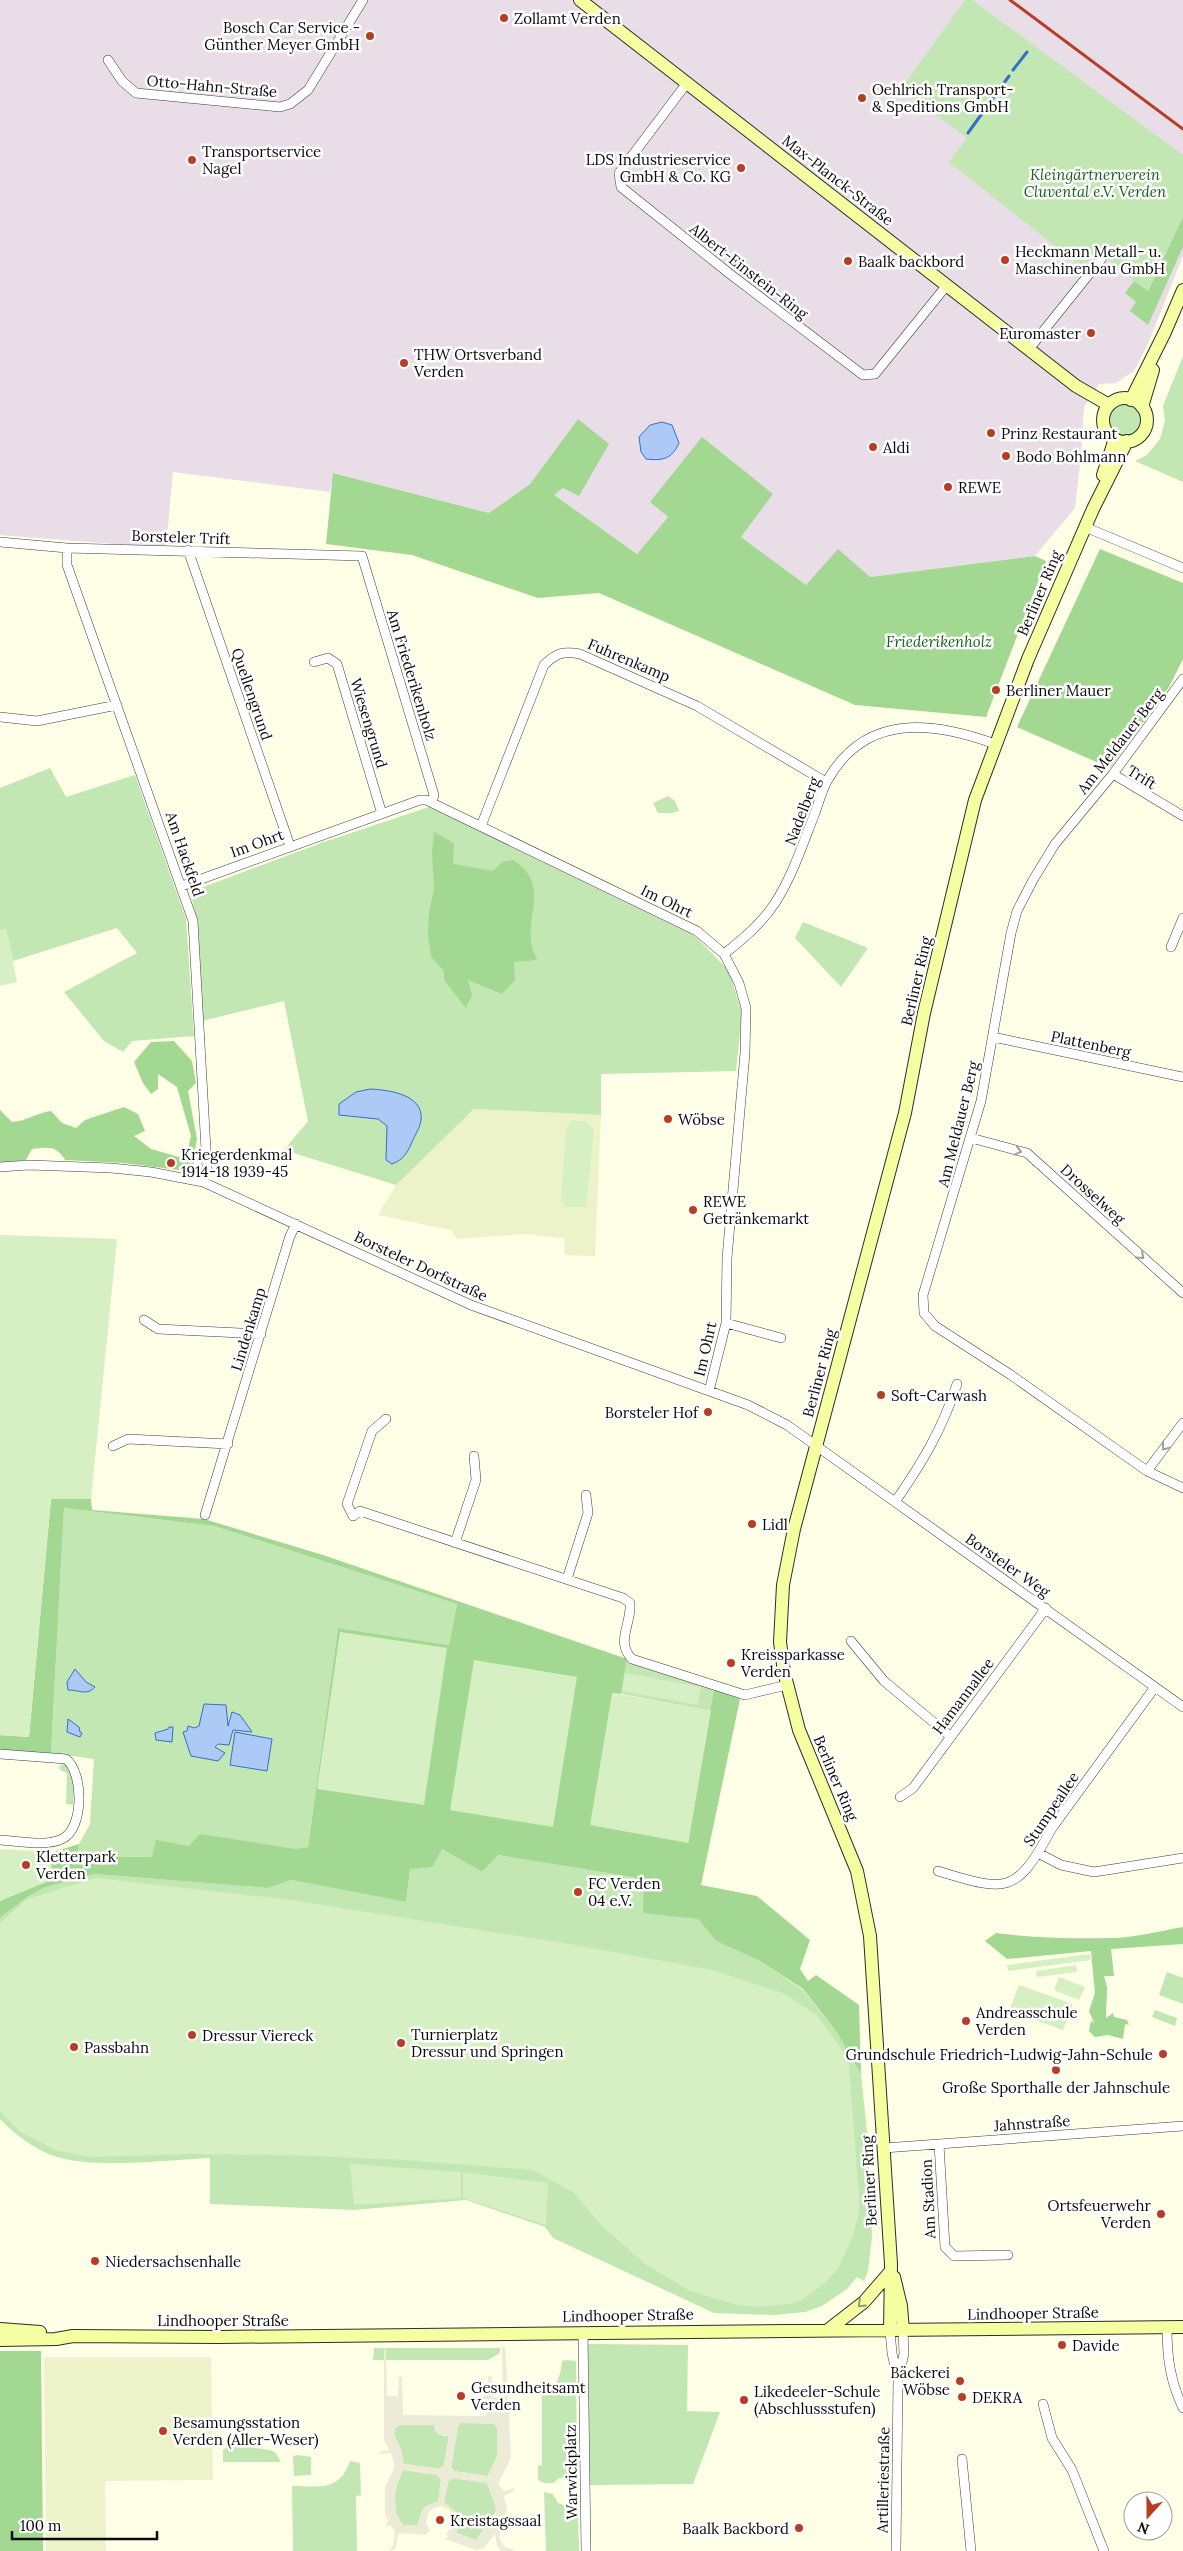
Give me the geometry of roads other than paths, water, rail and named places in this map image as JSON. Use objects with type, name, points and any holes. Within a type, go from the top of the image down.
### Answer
[{"type":"street","name":"Otto-Hahn-Straße","points":[[108,60],[122,81],[136,93],[280,107],[290,104],[308,90],[363,0]]},
{"type":"street","name":"Max-Planck-Straße","points":[[580,0],[1106,410]]},
{"type":"street","name":"Albert-Einstein-Ring","points":[[687,83],[619,172],[620,187],[730,274],[862,375],[875,374],[946,286]]},
{"type":"street","points":[[1029,350],[1102,258]]},
{"type":"street","points":[[1136,403],[1183,290]]},
{"type":"street","points":[[1118,400],[1136,403],[1146,419],[1145,428],[1139,436],[1121,440],[1105,429],[1106,410],[1118,400]]},
{"type":"street","name":"Berliner Ring","points":[[897,2331],[890,2268],[870,1936],[857,1871],[798,1730],[787,1686],[780,1642],[783,1585],[794,1529],[905,1113],[924,1012],[966,832],[995,744],[1028,659],[1121,440]]},
{"type":"street","points":[[1085,526],[1183,568]]},
{"type":"street","name":"Borsteler Trift","points":[[0,542],[67,548],[362,556]]},
{"type":"street","name":"Am Hackfeld","points":[[67,548],[67,565],[193,921],[207,1167],[203,1182]]},
{"type":"street","name":"Quellengrund","points":[[188,550],[290,846]]},
{"type":"street","name":"Am Friederikenholz","points":[[362,556],[434,795],[432,802]]},
{"type":"street","name":"Fuhrenkamp","points":[[481,826],[544,666],[554,656],[565,652],[589,657],[683,699],[826,782]]},
{"type":"street","name":"Wiesengrund","points":[[314,662],[328,658],[337,664],[382,814]]},
{"type":"street","name":"Am Meldauer Berg","points":[[1183,679],[1113,774],[1056,844],[1033,880],[1017,911],[1011,933],[981,1101],[922,1295],[924,1314],[935,1326],[1011,1374],[1147,1471],[1183,1488]]},
{"type":"street","points":[[0,717],[37,721],[118,705]]},
{"type":"street","name":"Nadelberg","points":[[724,954],[764,919],[780,896],[797,860],[826,782],[847,755],[866,741],[884,732],[901,727],[930,726],[995,744]]},
{"type":"street","name":"Trift","points":[[1113,774],[1183,816]]},
{"type":"street","name":"Im Ohrt","points":[[182,886],[420,800],[432,802],[698,931],[724,954],[739,983],[746,1008],[745,1053],[727,1258],[726,1323],[709,1391]]},
{"type":"street","points":[[1171,947],[1183,918]]},
{"type":"street","name":"Plattenberg","points":[[993,1037],[1183,1077]]},
{"type":"street","name":"Drosselweg","points":[[971,1138],[1027,1153],[1183,1293]]},
{"type":"street","name":"Borsteler Dorfstraße","points":[[0,1167],[29,1164],[111,1168],[152,1172],[203,1182],[480,1309],[709,1391],[767,1414],[816,1448]]},
{"type":"street","name":"Lindenkamp","points":[[205,1515],[296,1224]]},
{"type":"street","points":[[144,1320],[158,1329],[261,1334]]},
{"type":"street","points":[[726,1323],[781,1338]]},
{"type":"street","points":[[895,1502],[934,1444],[958,1384]]},
{"type":"street","points":[[386,1418],[372,1431],[347,1504],[353,1516],[360,1511],[623,1598],[630,1603],[631,1612],[623,1641],[624,1652],[632,1659],[745,1695],[787,1686]]},
{"type":"street","points":[[1147,1471],[1183,1424]]},
{"type":"street","points":[[113,1446],[128,1439],[228,1444]]},
{"type":"street","name":"Borsteler Weg","points":[[816,1448],[1046,1608],[1183,1707]]},
{"type":"street","points":[[455,1543],[476,1480],[474,1456]]},
{"type":"street","points":[[567,1580],[588,1514],[586,1495]]},
{"type":"street","name":"Hamannallee","points":[[900,1798],[913,1788],[1046,1608]]},
{"type":"street","points":[[851,1640],[884,1680],[950,1736]]},
{"type":"street","name":"Stumpeallee","points":[[938,1871],[978,1883],[1004,1885],[1020,1877],[1038,1854],[1052,1828],[1155,1687]]},
{"type":"street","points":[[0,1754],[66,1759],[73,1765],[79,1790],[72,1830],[63,1839],[49,1842],[0,1840]]},
{"type":"street","points":[[1038,1854],[1061,1865],[1094,1872],[1183,1858]]},
{"type":"street","name":"Jahnstraße","points":[[884,2148],[1183,2126]]},
{"type":"street","name":"Am Stadion","points":[[939,2144],[945,2247],[954,2256],[1008,2255]]},
{"type":"street","points":[[828,2330],[864,2302],[890,2268]]},
{"type":"street","points":[[1168,2327],[1167,2362],[1174,2390],[1183,2408]]},
{"type":"street","name":"Lindhooper Straße","points":[[0,2329],[73,2336],[238,2337],[1183,2327]]},
{"type":"street","name":"Artilleriestraße","points":[[896,2551],[898,2379],[892,2353],[897,2331]]},
{"type":"street","name":"Warwickplatz","points":[[583,2332],[586,2551]]},
{"type":"street","name":"Lindhooper Straße","points":[[0,2340],[56,2339],[73,2336]]},
{"type":"street","points":[[1043,2404],[1052,2438],[1072,2470],[1104,2551]]},
{"type":"street","points":[[962,2459],[971,2551]]},
{"type":"water","points":[[662,422],[672,425],[679,443],[673,453],[666,458],[657,460],[646,459],[641,452],[639,437],[650,425]]},
{"type":"water","points":[[370,1089],[395,1092],[403,1095],[417,1104],[420,1111],[420,1126],[409,1149],[402,1158],[392,1164],[386,1160],[387,1126],[378,1119],[339,1115],[339,1104],[356,1092]]},
{"type":"water","points":[[75,1669],[86,1682],[95,1687],[92,1690],[86,1692],[68,1690],[67,1682]]},
{"type":"water","points":[[204,1704],[226,1705],[228,1726],[232,1712],[240,1715],[252,1732],[233,1730],[229,1745],[218,1744],[215,1747],[225,1753],[218,1761],[191,1756],[183,1732],[187,1731],[188,1726],[194,1728],[199,1726]]},
{"type":"water","points":[[68,1719],[79,1727],[82,1733],[80,1737],[67,1732]]},
{"type":"water","points":[[173,1727],[172,1742],[156,1740],[155,1733]]},
{"type":"water","points":[[235,1732],[272,1739],[267,1771],[230,1765]]},
{"type":"waterway","points":[[1013,70],[1027,52]]},
{"type":"waterway","points":[[968,133],[1009,76]]},
{"type":"railway","points":[[1010,0],[1183,129]]},
{"type":"place","name":"Zollamt Verden","points":[[504,18]]},
{"type":"place","name":"Bosch Car Service - Günther Meyer GmbH","points":[[370,36]]},
{"type":"place","name":"Oehlrich Transport- & Speditions GmbH","points":[[862,98]]},
{"type":"place","name":"Transportservice Nagel","points":[[192,160]]},
{"type":"place","name":"LDS Industrieservice GmbH & Co. KG","points":[[741,168]]},
{"type":"place","name":"Heckmann Metall- u. Maschinenbau GmbH","points":[[1005,260]]},
{"type":"place","name":"Baalk backbord","points":[[848,261]]},
{"type":"place","name":"Euromaster","points":[[1091,333]]},
{"type":"place","name":"THW Ortsverband Verden","points":[[404,363]]},
{"type":"place","name":"Prinz Restaurant","points":[[991,433]]},
{"type":"place","name":"Aldi","points":[[873,447]]},
{"type":"place","name":"Bodo Bohlmann","points":[[1006,456]]},
{"type":"place","name":"REWE","points":[[948,487]]},
{"type":"place","name":"Berliner Mauer","points":[[996,690]]},
{"type":"place","name":"Wöbse","points":[[668,1119]]},
{"type":"place","name":"Kriegerdenkmal 1914-18 1939-45","points":[[171,1163]]},
{"type":"place","name":"REWE Getränkemarkt","points":[[693,1210]]},
{"type":"place","name":"Soft-Carwash","points":[[881,1395]]},
{"type":"place","name":"Borsteler Hof","points":[[708,1412]]},
{"type":"place","name":"Lidl","points":[[752,1524]]},
{"type":"place","name":"Kreissparkasse Verden","points":[[731,1663]]},
{"type":"place","name":"Kletterpark Verden","points":[[26,1865]]},
{"type":"place","name":"FC Verden 04 e.V.","points":[[578,1892]]},
{"type":"place","name":"Andreasschule Verden","points":[[966,2021]]},
{"type":"place","name":"Dressur Viereck","points":[[192,2035]]},
{"type":"place","name":"Turnierplatz Dressur und Springen","points":[[401,2043]]},
{"type":"place","name":"Passbahn","points":[[74,2047]]},
{"type":"place","name":"Grundschule Friedrich-Ludwig-Jahn-Schule","points":[[1163,2054]]},
{"type":"place","name":"Große Sporthalle der Jahnschule","points":[[1056,2070]]},
{"type":"place","name":"Ortsfeuerwehr Verden","points":[[1161,2214]]},
{"type":"place","name":"Niedersachsenhalle","points":[[95,2261]]},
{"type":"place","name":"Davide","points":[[1062,2345]]},
{"type":"place","name":"Bäckerei Wöbse","points":[[960,2381]]},
{"type":"place","name":"Gesundheitsamt Verden","points":[[461,2396]]},
{"type":"place","name":"DEKRA","points":[[962,2397]]},
{"type":"place","name":"Likedeeler-Schule (Abschlussstufen)","points":[[744,2400]]},
{"type":"place","name":"Besamungsstation Verden (Aller-Weser)","points":[[163,2431]]},
{"type":"place","name":"Kreistagssaal","points":[[440,2520]]},
{"type":"place","name":"Baalk Backbord","points":[[799,2528]]},
{"type":"park label","name":"Kleingärtnerverein Cluvental e.V. Verden","points":[[1095,182]]},
{"type":"park label","name":"Friederikenholz","points":[[939,641]]}]
